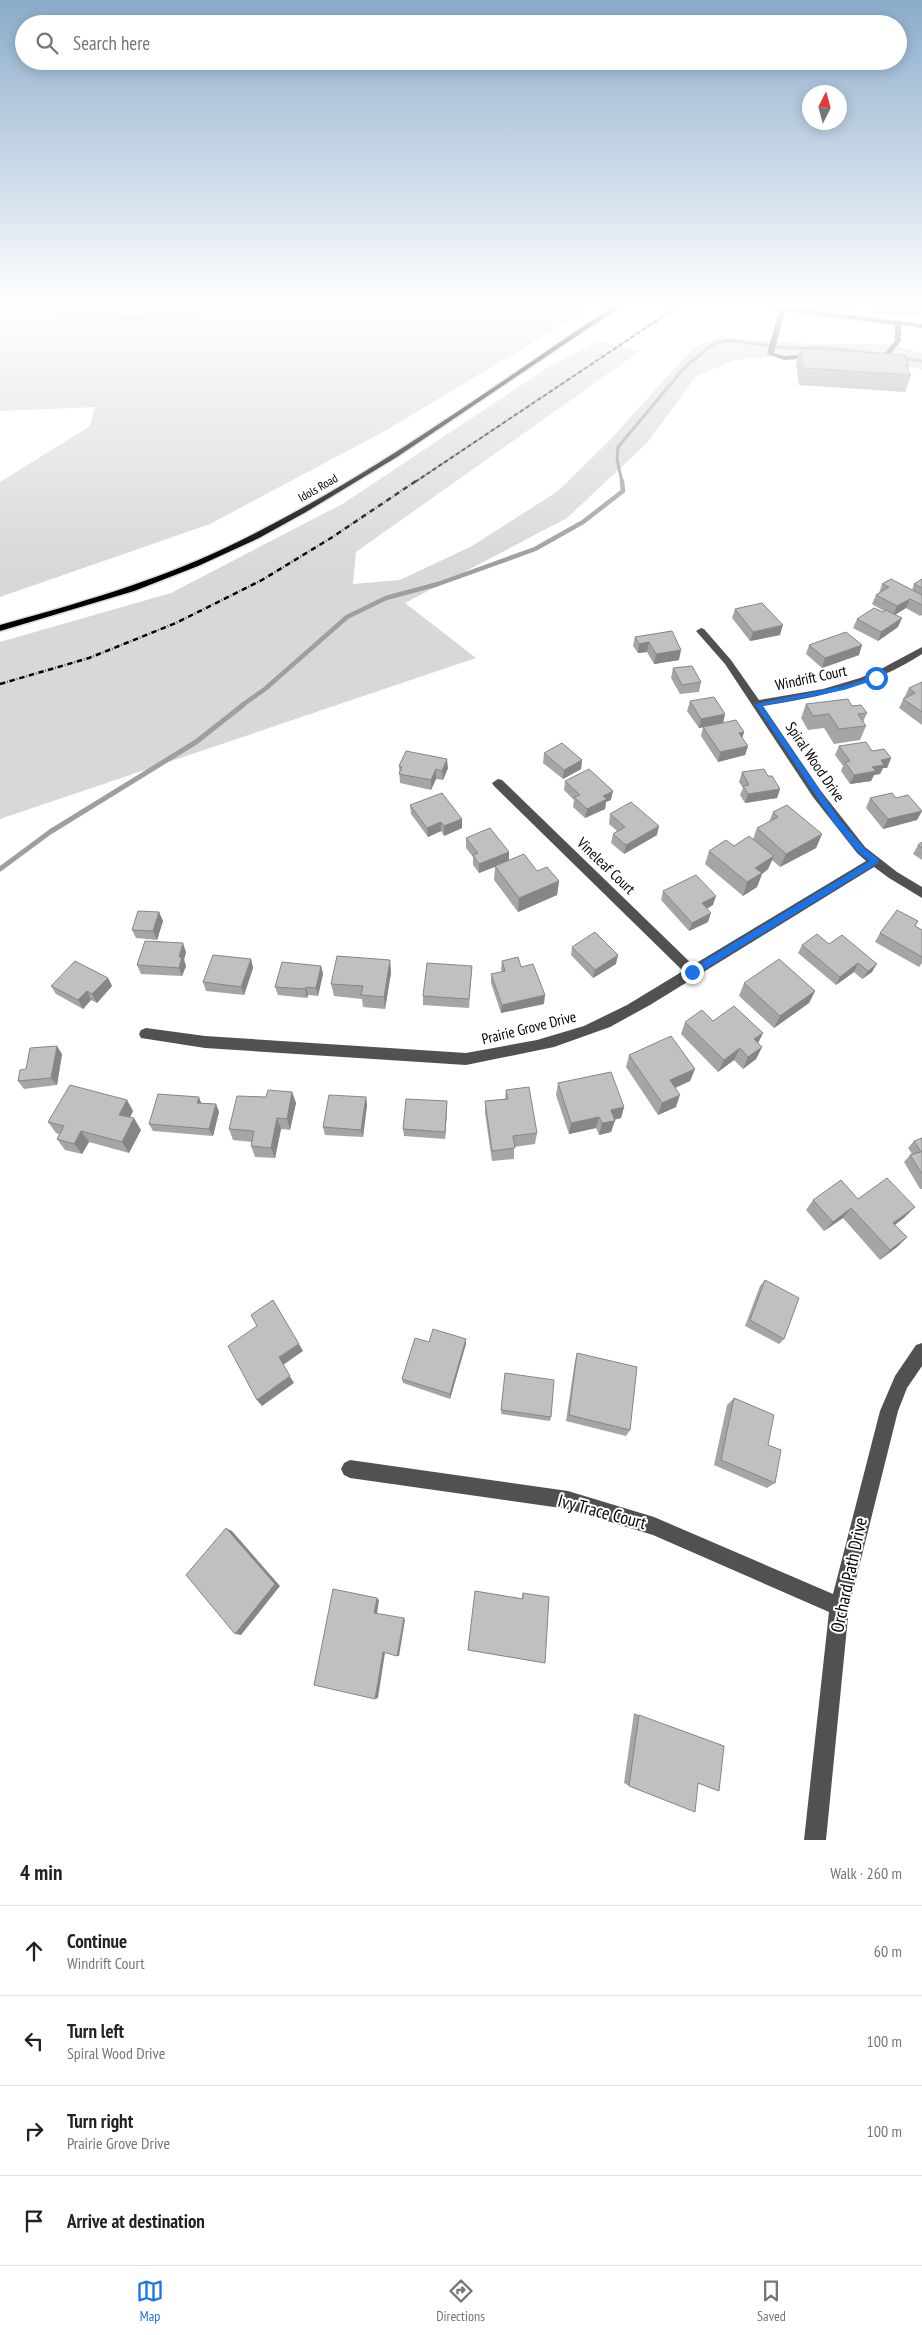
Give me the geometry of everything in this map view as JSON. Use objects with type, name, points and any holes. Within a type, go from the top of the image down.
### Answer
[{"type":"main road","name":"Idols Road","points":[[0,628],[127,589],[192,565],[254,536],[366,473],[487,393]]},
{"type":"street","name":"Spiral Wood Drive","points":[[701,631],[728,662],[838,822],[861,850],[922,893]]},
{"type":"street","name":"Windrift Court","points":[[758,704],[844,688],[876,678],[901,665],[922,650]]},
{"type":"street","name":"Vineleaf Court","points":[[498,783],[692,972]]},
{"type":"street","name":"Prairie Grove Drive","points":[[146,1034],[205,1042],[466,1059],[499,1054],[556,1041],[604,1024],[644,1003],[875,861]]},
{"type":"street","name":"Orchard Path Drive","points":[[815,1840],[839,1607],[889,1411],[901,1382],[922,1351]]},
{"type":"street","name":"Ivy Trace Court","points":[[350,1469],[568,1500],[654,1526],[839,1607]]},
{"type":"shaded area","points":[[0,393],[448,393],[383,432],[210,524],[0,597],[0,482],[90,426],[95,407],[0,411]]},
{"type":"shaded area","points":[[510,393],[581,393],[356,552],[353,584],[400,580],[472,546],[558,491],[608,442],[652,393],[684,393],[648,442],[567,518],[405,603],[476,658],[0,819],[0,642],[171,593],[344,503]]},
{"type":"building","points":[[891,579],[922,595],[922,605],[910,599],[897,606],[876,595],[889,587],[882,584]]},
{"type":"building","points":[[922,579],[922,588],[914,584]]},
{"type":"building","points":[[762,603],[783,625],[753,632],[735,609]]},
{"type":"building","points":[[874,608],[883,612],[886,610],[902,618],[881,632],[857,619]]},
{"type":"building","points":[[672,631],[681,650],[656,654],[649,642],[639,644],[635,637]]},
{"type":"building","points":[[846,632],[862,645],[825,658],[809,645]]},
{"type":"building","points":[[692,666],[701,682],[682,685],[673,668]]},
{"type":"building","points":[[922,682],[922,712],[903,699],[915,693],[909,688]]},
{"type":"building","points":[[714,697],[725,714],[701,719],[690,701]]},
{"type":"building","points":[[848,699],[852,706],[861,705],[867,713],[858,714],[866,726],[839,729],[829,714],[813,716],[806,704]]},
{"type":"building","points":[[736,720],[744,732],[739,733],[748,746],[720,752],[703,727]]},
{"type":"building","points":[[866,742],[872,751],[884,749],[891,758],[881,760],[884,765],[872,767],[876,771],[854,775],[845,762],[850,761],[839,746]]},
{"type":"building","points":[[562,743],[582,760],[564,770],[544,753]]},
{"type":"building","points":[[406,751],[447,759],[442,771],[436,769],[431,780],[399,774],[402,767],[399,766]]},
{"type":"building","points":[[589,769],[613,791],[603,796],[607,799],[587,809],[574,797],[580,795],[565,781]]},
{"type":"building","points":[[764,769],[768,776],[772,776],[780,789],[748,794],[743,786],[749,785],[742,772]]},
{"type":"building","points":[[442,793],[462,819],[444,826],[441,822],[427,828],[410,805]]},
{"type":"building","points":[[892,793],[896,798],[908,795],[922,811],[888,819],[870,798]]},
{"type":"building","points":[[631,802],[659,826],[626,845],[613,834],[625,827],[610,814]]},
{"type":"building","points":[[787,805],[822,834],[786,854],[757,828],[778,817],[773,812]]},
{"type":"building","points":[[490,828],[509,852],[479,864],[473,855],[478,853],[466,838]]},
{"type":"building","points":[[749,836],[774,856],[755,868],[762,873],[747,882],[709,851],[726,840],[734,846]]},
{"type":"building","points":[[524,854],[537,871],[547,867],[559,881],[519,898],[495,866]]},
{"type":"building","points":[[696,875],[716,896],[702,903],[711,913],[692,923],[663,891]]},
{"type":"building","points":[[897,910],[918,921],[915,926],[922,930],[922,957],[880,933]]},
{"type":"building","points":[[138,911],[159,912],[153,931],[132,930]]},
{"type":"building","points":[[595,932],[618,955],[595,970],[572,947]]},
{"type":"building","points":[[817,934],[829,944],[842,935],[877,964],[868,971],[858,963],[840,977],[802,945]]},
{"type":"building","points":[[145,941],[183,943],[179,957],[182,957],[179,968],[137,965]]},
{"type":"building","points":[[213,955],[251,959],[241,987],[203,982]]},
{"type":"building","points":[[337,956],[390,960],[384,997],[361,995],[363,986],[331,984]]},
{"type":"building","points":[[518,957],[521,967],[533,964],[545,995],[502,1005],[491,974],[505,971],[502,961]]},
{"type":"building","points":[[779,959],[815,991],[780,1016],[744,983]]},
{"type":"building","points":[[75,961],[108,978],[92,994],[87,991],[78,1000],[51,986]]},
{"type":"building","points":[[282,962],[321,966],[316,988],[275,987]]},
{"type":"building","points":[[427,963],[472,966],[469,999],[423,996]]},
{"type":"building","points":[[734,1006],[763,1033],[754,1039],[762,1047],[748,1057],[740,1048],[724,1060],[685,1022],[702,1010],[713,1021]]},
{"type":"building","points":[[671,1036],[695,1069],[670,1080],[680,1095],[662,1103],[629,1055]]},
{"type":"building","points":[[57,1046],[51,1078],[18,1081],[20,1070],[26,1069],[30,1048]]},
{"type":"building","points":[[611,1072],[624,1107],[611,1110],[615,1121],[602,1123],[599,1117],[571,1123],[558,1083]]},
{"type":"building","points":[[70,1085],[127,1100],[119,1115],[134,1118],[122,1142],[81,1131],[74,1144],[57,1139],[64,1126],[48,1122]]},
{"type":"building","points":[[529,1087],[537,1133],[513,1136],[515,1148],[492,1151],[485,1101],[508,1099],[506,1090]]},
{"type":"building","points":[[268,1090],[292,1092],[287,1119],[277,1118],[271,1148],[251,1146],[254,1131],[229,1129],[237,1096],[266,1097]]},
{"type":"building","points":[[158,1094],[199,1097],[197,1103],[216,1104],[209,1129],[149,1124]]},
{"type":"building","points":[[329,1095],[366,1097],[361,1130],[323,1127]]},
{"type":"building","points":[[406,1099],[447,1101],[445,1132],[403,1129]]},
{"type":"building","points":[[922,1138],[922,1174],[910,1155],[921,1152],[914,1141]]},
{"type":"building","points":[[887,1178],[915,1207],[893,1223],[907,1237],[890,1250],[851,1208],[833,1222],[813,1200],[841,1180],[858,1199]]},
{"type":"building","points":[[765,1280],[799,1298],[784,1339],[750,1320]]},
{"type":"building","points":[[273,1300],[299,1344],[279,1357],[290,1376],[257,1400],[228,1346],[257,1326],[251,1315]]},
{"type":"building","points":[[433,1329],[466,1339],[450,1394],[402,1379],[415,1338],[429,1342]]},
{"type":"building","points":[[577,1353],[637,1367],[630,1430],[569,1415]]},
{"type":"building","points":[[505,1373],[554,1380],[551,1417],[501,1410]]},
{"type":"building","points":[[734,1398],[774,1415],[768,1445],[781,1450],[775,1483],[721,1460]]},
{"type":"building","points":[[226,1528],[275,1584],[235,1634],[186,1575]]},
{"type":"building","points":[[333,1589],[377,1598],[374,1613],[404,1618],[397,1656],[383,1652],[375,1699],[314,1685]]},
{"type":"building","points":[[475,1591],[523,1599],[523,1593],[549,1597],[545,1663],[468,1650]]},
{"type":"building","points":[[639,1715],[724,1746],[719,1791],[698,1783],[695,1812],[629,1786]]},
{"type":"waterway","points":[[622,482],[617,459],[618,447],[663,393]]},
{"type":"waterway","points":[[241,706],[265,689],[347,617],[386,598],[438,584],[535,549],[583,522],[623,491],[622,481]]},
{"type":"waterway","points":[[0,869],[50,832],[196,742],[243,705]]},
{"type":"railway","points":[[415,482],[548,393]]},
{"type":"railway","points":[[0,684],[89,658],[176,623],[262,580],[331,538],[416,481]]},
{"type":"route","points":[[692,972],[875,861],[861,850],[817,794],[758,704],[844,688],[876,678]]}]
